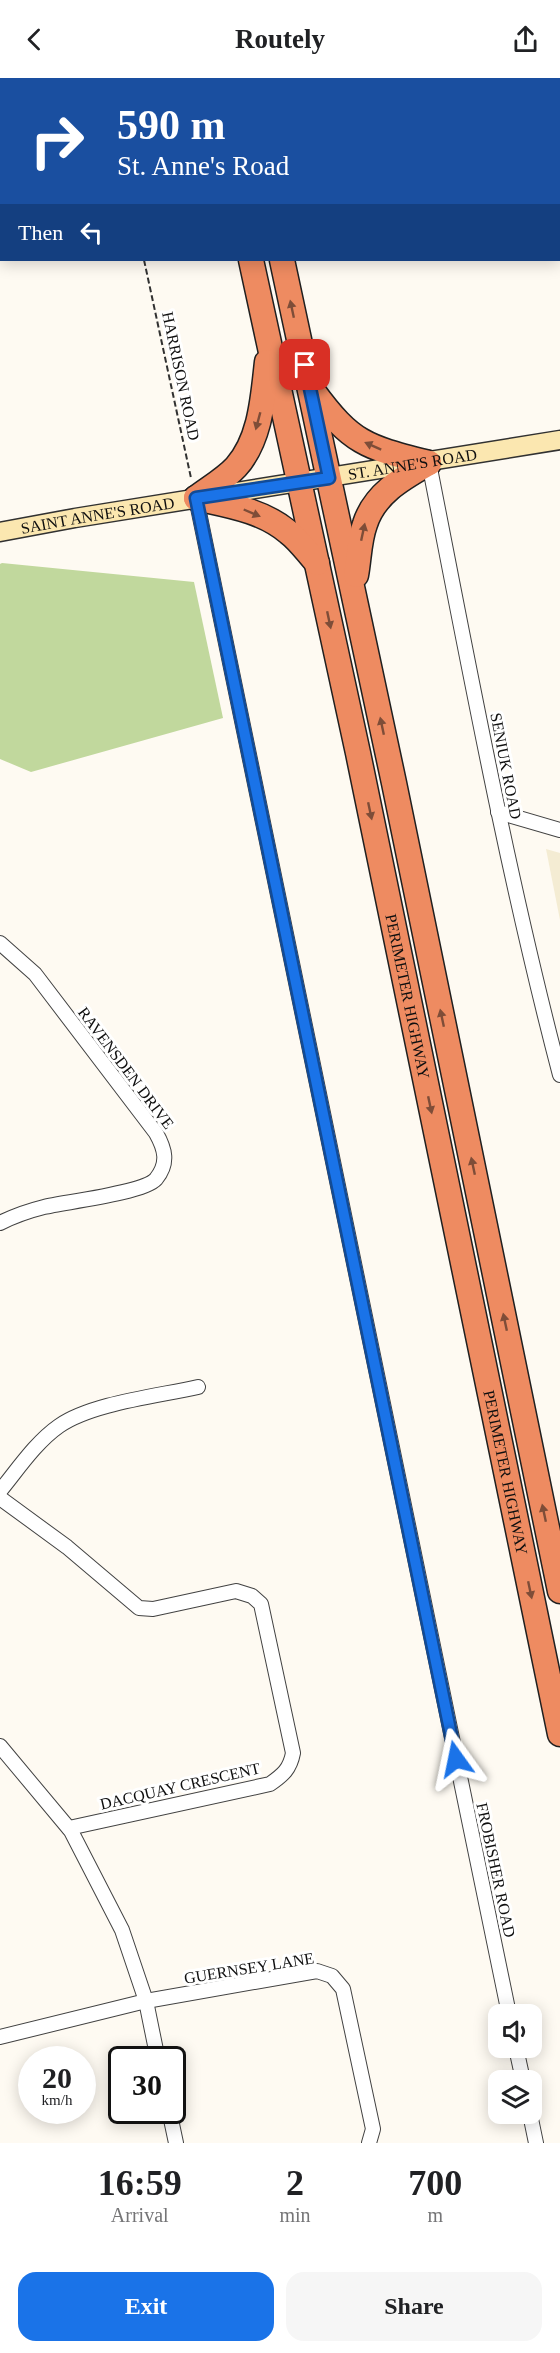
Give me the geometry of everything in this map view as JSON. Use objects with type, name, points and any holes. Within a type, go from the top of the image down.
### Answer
[{"type":"highway","name":"PERIMETER HIGHWAY","points":[[251,261],[317,563],[560,1734]]},
{"type":"highway","name":"PERIMETER HIGHWAY","points":[[282,261],[353,590],[560,1591]]},
{"type":"highway","points":[[196,498],[234,468],[248,450],[261,409],[269,342]]},
{"type":"highway","points":[[309,386],[330,414],[354,436],[376,448],[429,463]]},
{"type":"highway","points":[[353,590],[362,533],[369,512],[394,483],[429,463]]},
{"type":"highway","points":[[196,498],[239,507],[269,520],[288,532],[317,563]]},
{"type":"main road","name":"ST. ANNE'S ROAD","points":[[196,498],[429,463],[560,440]]},
{"type":"main road","name":"SAINT ANNE'S ROAD","points":[[0,532],[196,498]]},
{"type":"street","name":"SENIUK ROAD","points":[[429,463],[498,812],[532,968],[560,1075]]},
{"type":"street","name":"FROBISHER ROAD","points":[[196,498],[507,2004]]},
{"type":"street","points":[[498,812],[560,830]]},
{"type":"street","name":"RAVENSDEN DRIVE","points":[[0,943],[35,974],[156,1133],[166,1152],[163,1167],[154,1181],[139,1188],[43,1207],[0,1223]]},
{"type":"street","points":[[0,1491],[43,1440],[61,1425],[108,1407],[198,1387]]},
{"type":"street","name":"DACQUAY CRESCENT","points":[[0,1498],[67,1547],[139,1608],[153,1610],[236,1591],[252,1596],[261,1604],[293,1753],[291,1765],[282,1776],[270,1784],[69,1828]]},
{"type":"street","points":[[0,1746],[69,1828],[122,1930],[146,2001],[155,2046]]},
{"type":"street","name":"GUERNSEY LANE","points":[[0,2037],[146,2001],[317,1971],[332,1976],[343,1989],[373,2129],[369,2143]]},
{"type":"street","points":[[172,2124],[176,2143]]},
{"type":"street","points":[[532,2124],[536,2143]]},
{"type":"path","name":"HARRISON ROAD","points":[[144,261],[196,498]]},
{"type":"shaded area","points":[[546,849],[560,853],[560,920]]},
{"type":"green space","points":[[0,564],[194,582],[223,718],[31,772],[0,759]]},
{"type":"route","points":[[305,365],[329,478],[196,498],[456,1759]]}]
